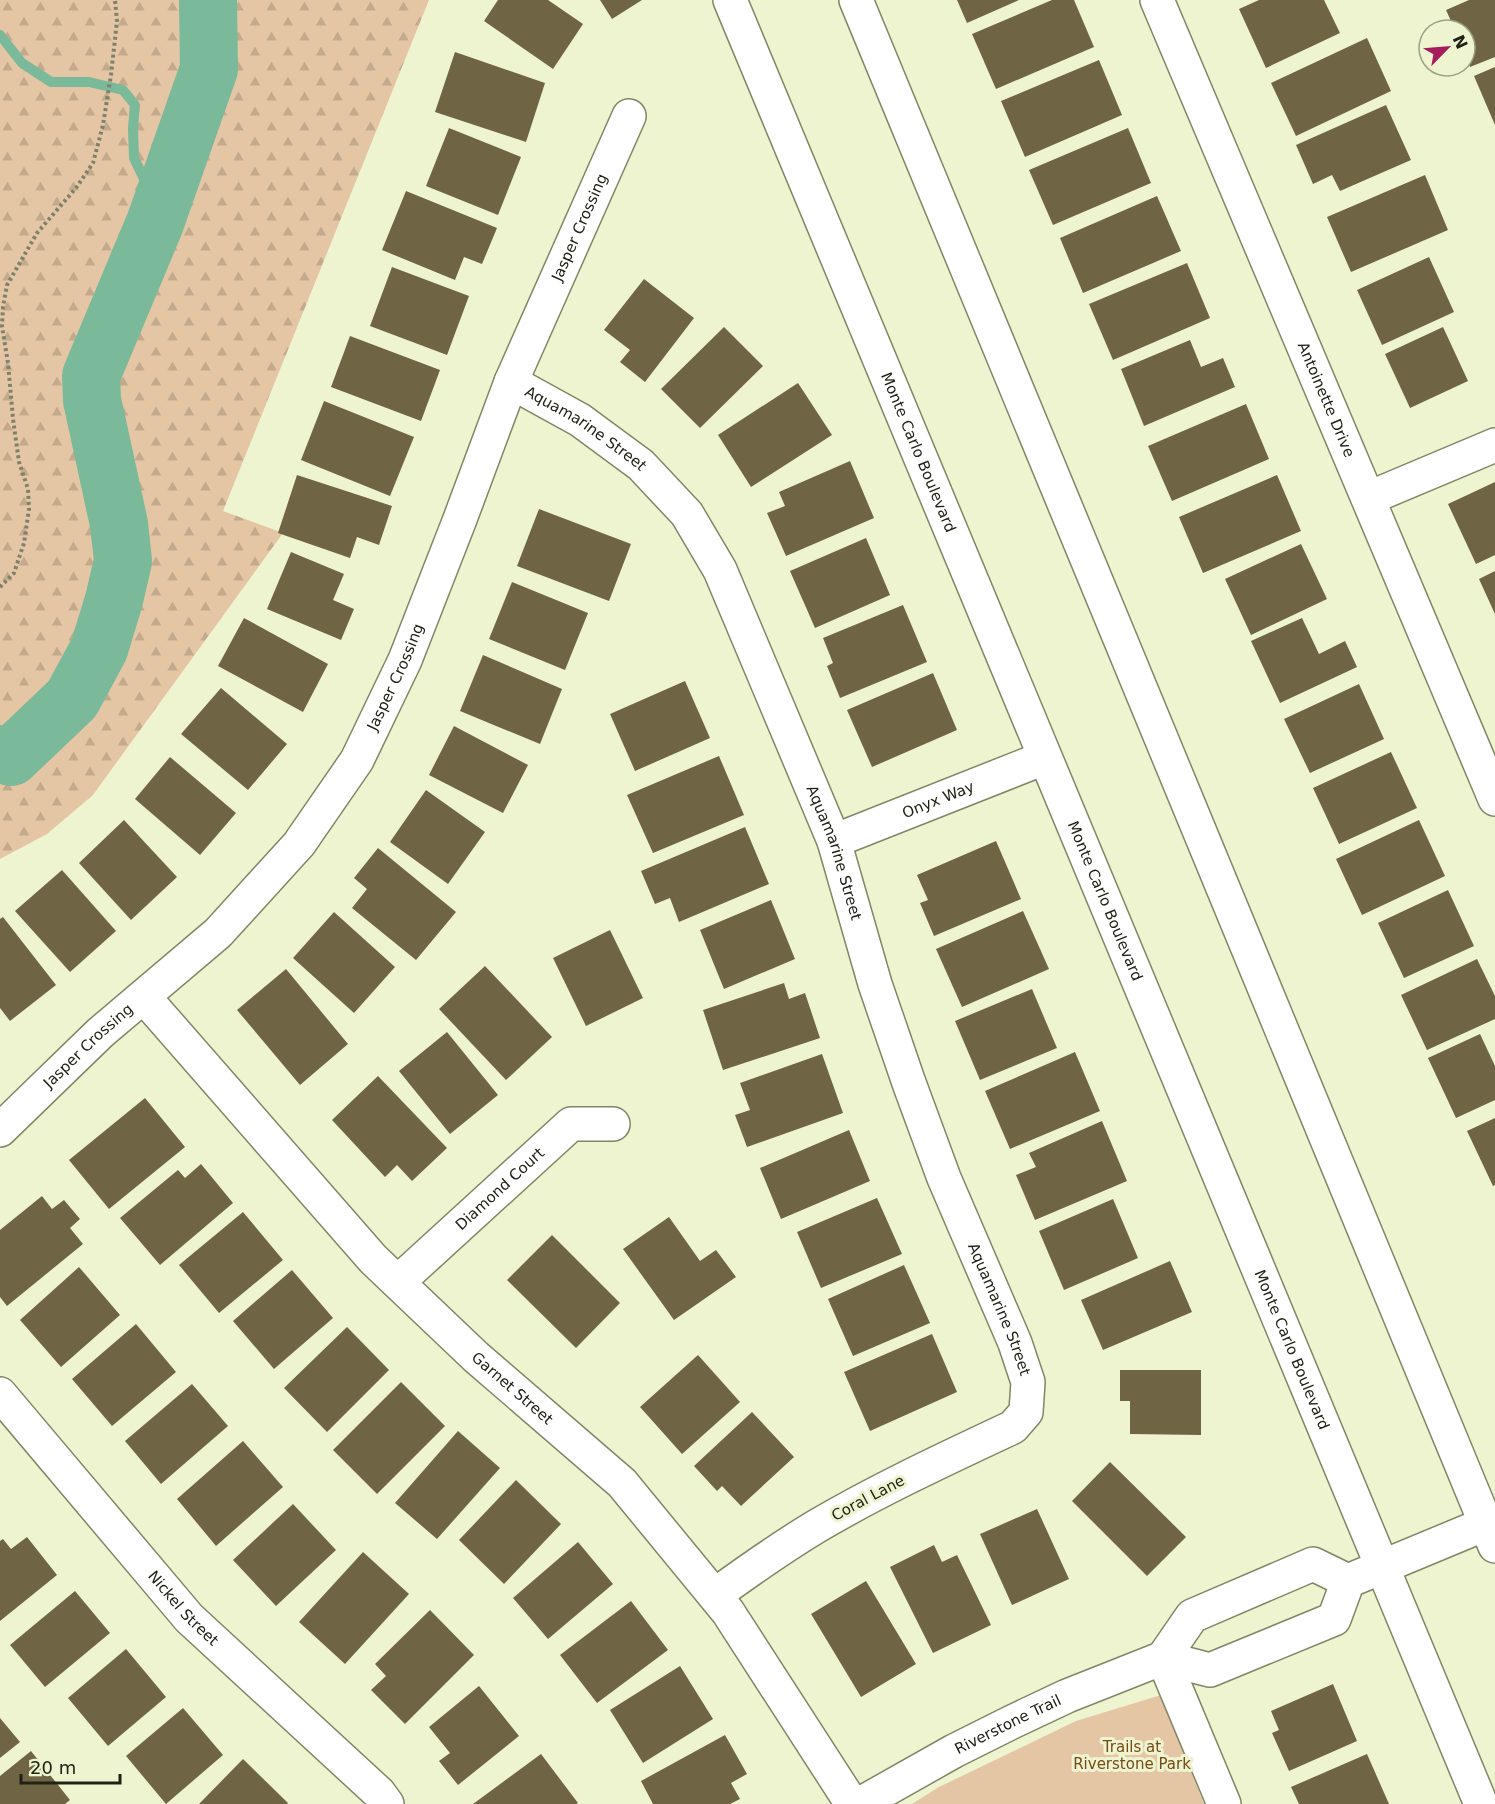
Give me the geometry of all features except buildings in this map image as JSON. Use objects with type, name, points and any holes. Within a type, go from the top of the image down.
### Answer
[{"type":"street","name":"Monte Carlo Boulevard","points":[[730,0],[1481,1804]]},
{"type":"street","points":[[856,0],[1492,1530],[1348,1581],[1313,1564],[1192,1616],[1163,1658]]},
{"type":"street","name":"Antoinette Drive","points":[[1157,0],[1495,799]]},
{"type":"street","name":"Jasper Crossing","points":[[0,1130],[100,1033],[218,933],[299,844],[357,760],[405,660],[511,382],[628,116]]},
{"type":"street","name":"Aquamarine Street","points":[[511,382],[580,420],[641,465],[687,514],[720,570],[834,842],[875,984],[909,1083],[944,1178],[1015,1342],[1028,1382],[1026,1412]]},
{"type":"street","points":[[1369,498],[1495,445]]},
{"type":"street","name":"Onyx Way","points":[[834,842],[1044,758]]},
{"type":"street","name":"Garnet Street","points":[[144,997],[373,1259],[476,1357],[622,1483],[728,1612],[852,1804]]},
{"type":"street","name":"Diamond Court","points":[[398,1282],[571,1124],[613,1124]]},
{"type":"street","name":"Nickel Street","points":[[0,1394],[189,1618],[379,1793],[387,1804]]},
{"type":"street","name":"Coral Lane","points":[[716,1596],[760,1562],[817,1526],[897,1482],[1013,1427],[1026,1412]]},
{"type":"street","points":[[1163,1658],[1210,1670],[1303,1632],[1334,1619],[1348,1581]]},
{"type":"street","points":[[1163,1658],[1224,1804]]},
{"type":"street","name":"Riverstone Trail","points":[[860,1804],[954,1751],[1022,1717],[1067,1696],[1163,1658]]},
{"type":"path","points":[[0,587],[14,573],[24,543],[29,510],[28,489],[18,452],[2,326],[3,307],[8,285],[37,233],[76,188],[93,164],[103,125],[111,75],[117,21],[115,0]]},
{"type":"green space","points":[[0,0],[429,0],[223,511],[283,533],[93,795],[47,834],[0,859]]},
{"type":"green space","name":"Trails at Riverstone Park","points":[[1161,1695],[1204,1804],[912,1804],[939,1787],[1076,1721]]},
{"type":"waterway","points":[[0,754],[11,757],[72,699],[99,649],[114,600],[123,561],[119,524],[92,400],[91,376],[155,223],[209,69],[208,0]]},
{"type":"waterway","points":[[0,35],[22,63],[51,82],[89,82],[123,90],[135,105],[134,158],[159,210]]}]
